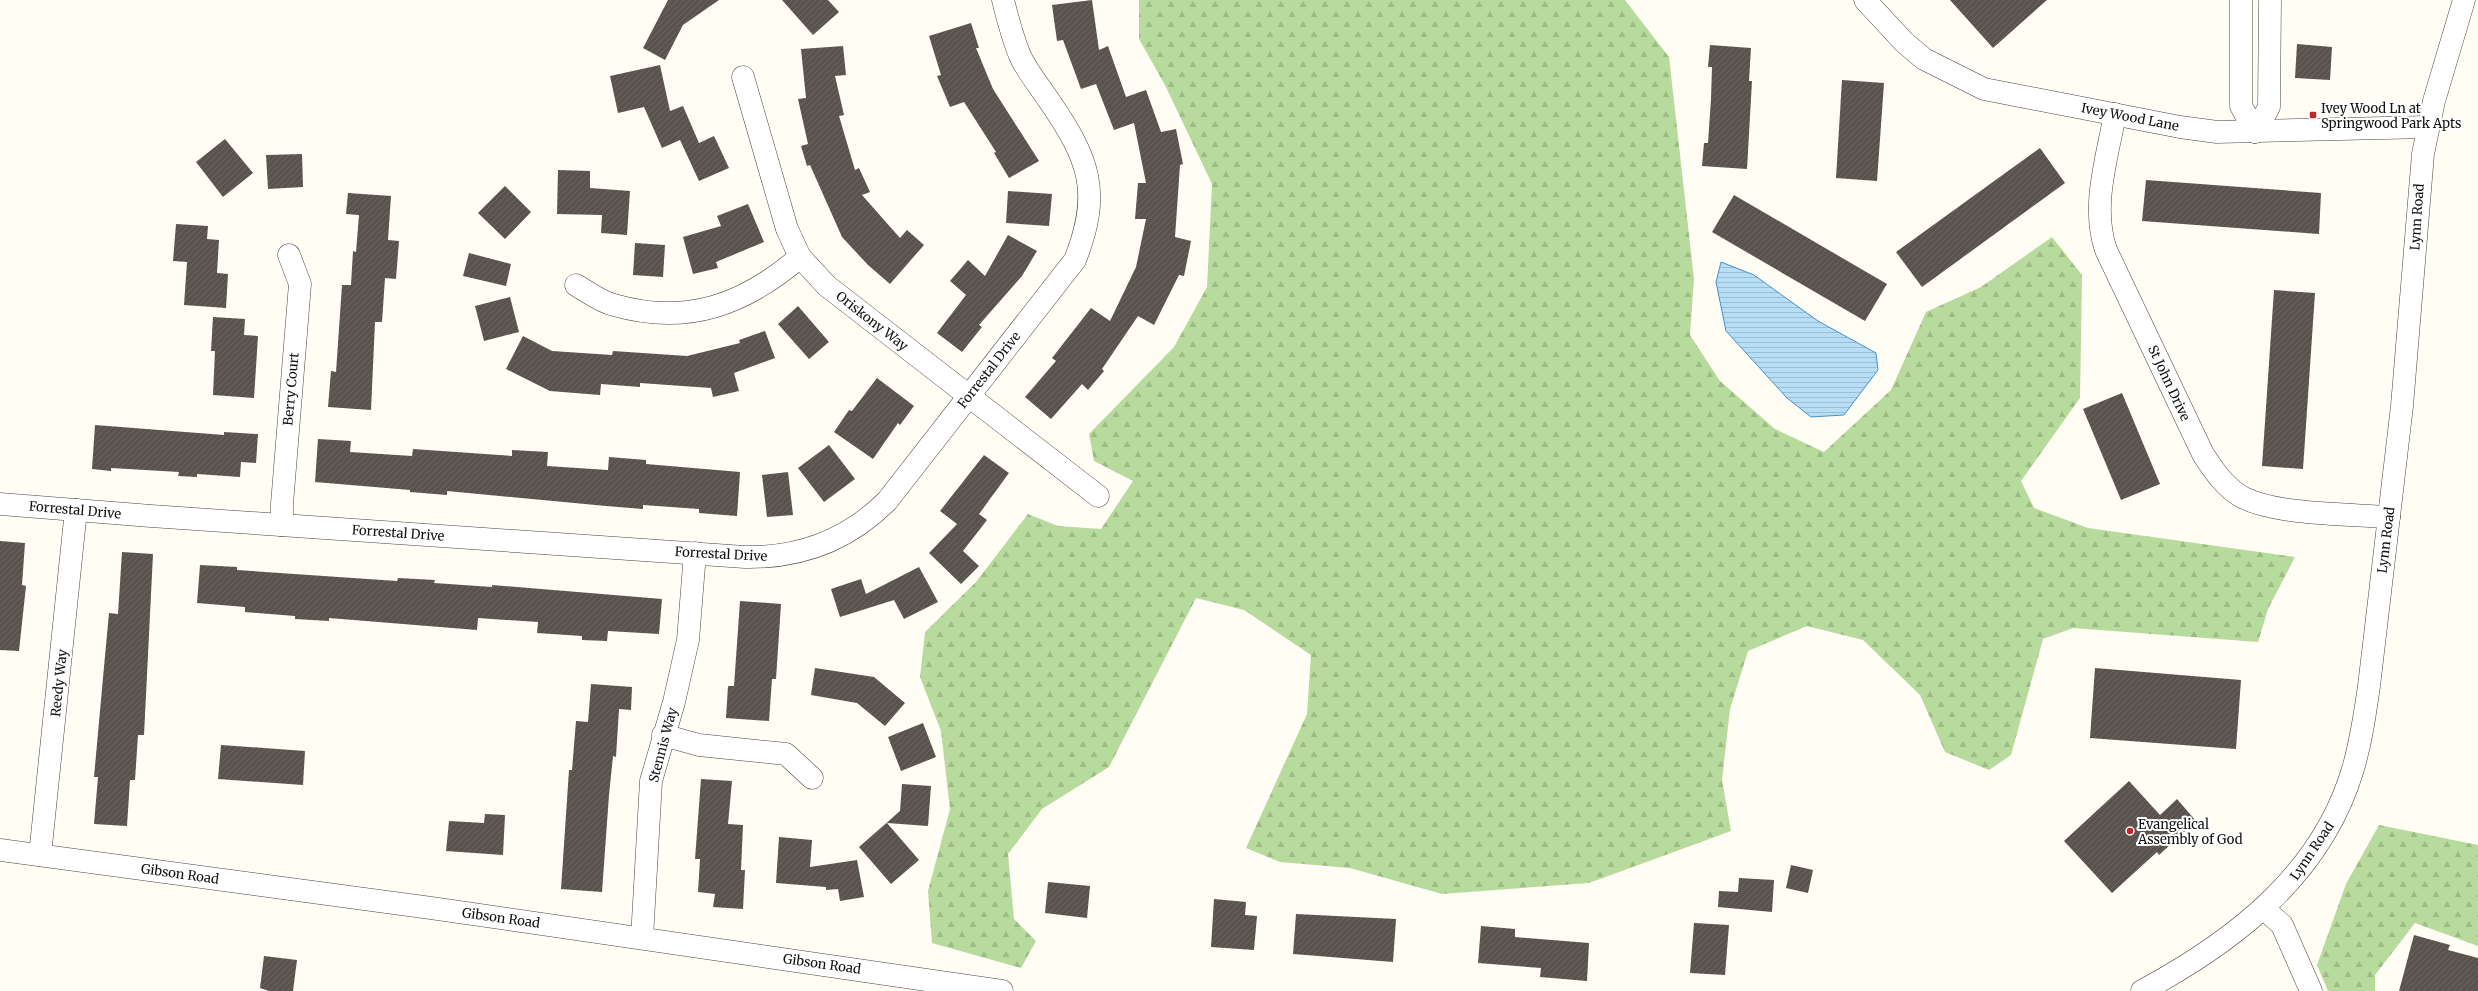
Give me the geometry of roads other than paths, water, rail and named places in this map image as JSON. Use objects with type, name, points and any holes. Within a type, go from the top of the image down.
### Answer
[{"type":"street","name":"Forrestal Drive","points":[[0,504],[745,557],[781,556],[815,548],[844,536],[864,522],[887,501],[1076,260],[1088,221],[1090,195],[1087,170],[1079,148],[1022,58],[1012,33],[1003,0]]},
{"type":"street","name":"Ivey Wood Lane","points":[[1865,0],[1904,42],[1924,59],[1949,73],[1984,89],[2180,127],[2217,132],[2428,127]]},
{"type":"street","points":[[2241,0],[2240,106],[2255,132]]},
{"type":"street","points":[[2255,132],[2269,107],[2270,0]]},
{"type":"street","name":"Lynn Road","points":[[2142,991],[2196,959],[2245,925],[2288,886],[2318,845],[2341,801],[2353,769],[2368,693],[2389,517],[2409,326],[2419,181],[2428,127],[2464,0]]},
{"type":"street","name":"Oriskony Way","points":[[743,78],[787,229],[800,257],[827,286],[1098,496]]},
{"type":"street","name":"St John Drive","points":[[2115,114],[2099,197],[2100,233],[2106,250],[2203,454],[2215,473],[2228,487],[2243,498],[2264,506],[2389,517]]},
{"type":"street","name":"Berry Court","points":[[282,525],[282,504],[300,284],[289,256]]},
{"type":"street","points":[[576,285],[613,305],[682,314],[733,301],[763,286],[800,257]]},
{"type":"street","name":"Reedy Way","points":[[40,855],[76,510]]},
{"type":"street","name":"Stennis Way","points":[[642,938],[651,781],[663,735],[674,702],[688,640],[695,553]]},
{"type":"street","points":[[663,735],[699,745],[786,754],[812,778]]},
{"type":"street","name":"Gibson Road","points":[[0,850],[642,938],[1002,991]]},
{"type":"street","points":[[2264,909],[2282,925],[2311,991]]},
{"type":"water","points":[[1721,262],[1754,275],[1818,321],[1876,353],[1878,370],[1844,415],[1811,417],[1787,398],[1726,331],[1716,282]]},
{"type":"place","name":"Ivey Wood Ln at Springwood Park Apts","points":[[2313,115]]},
{"type":"place","name":"Evangelical Assembly of God","points":[[2130,831]]}]
